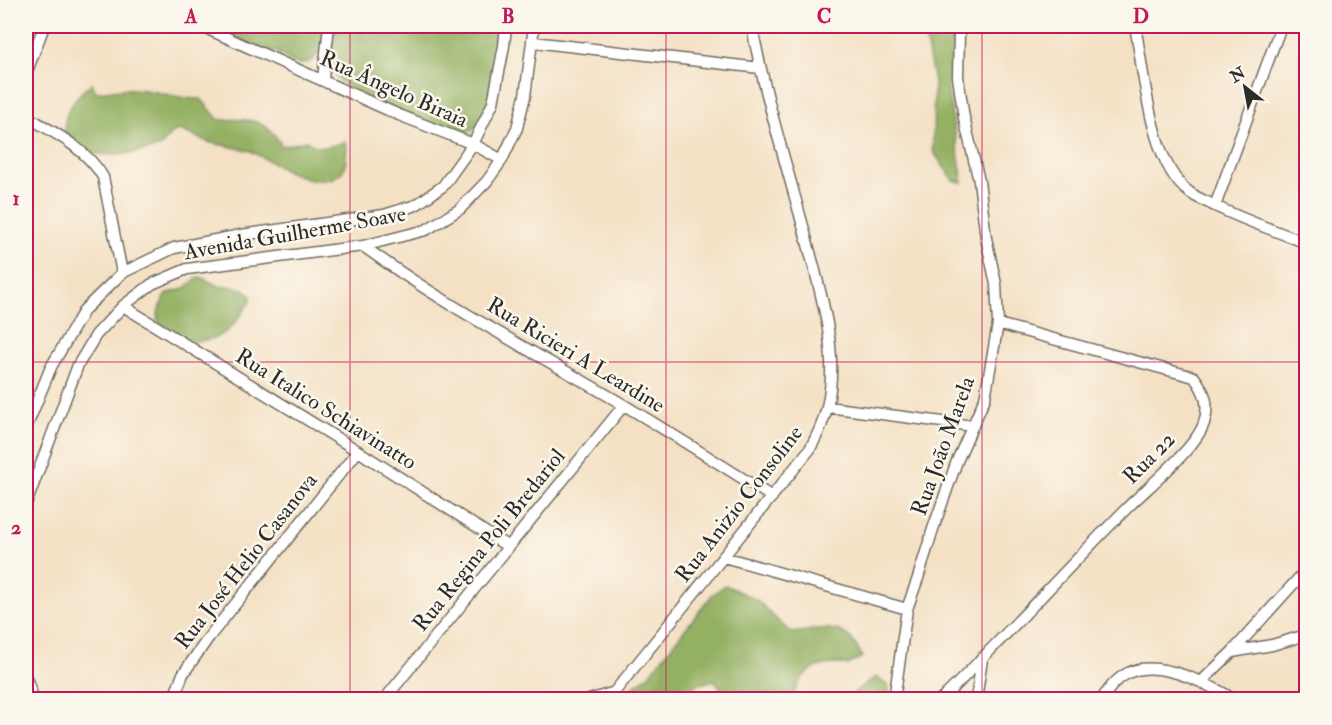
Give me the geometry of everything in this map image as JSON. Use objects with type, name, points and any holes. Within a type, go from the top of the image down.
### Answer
[{"type":"street","points":[[26,74],[44,26]]},
{"type":"street","name":"Rua Ângelo Biraia","points":[[201,26],[399,115],[473,144],[502,160]]},
{"type":"street","points":[[322,79],[329,26]]},
{"type":"street","name":"Avenida Guilherme Soave","points":[[26,428],[51,368],[85,309],[122,273],[174,248],[241,235],[374,217],[416,206],[443,186],[473,144],[493,103],[506,26]]},
{"type":"street","name":"Avenida Guilherme Soave","points":[[26,504],[78,365],[96,335],[123,306],[152,284],[187,269],[363,246],[426,230],[460,209],[502,160],[517,128],[525,96],[534,26]]},
{"type":"street","name":"Rua Anizio Consoline","points":[[610,696],[810,449],[828,407],[831,379],[829,338],[818,282],[760,68],[752,26]]},
{"type":"street","name":"Rua João Marela","points":[[894,699],[907,609],[957,461],[986,398],[998,324],[996,284],[986,238],[979,181],[964,118],[958,77],[959,33],[962,26]]},
{"type":"street","points":[[1135,26],[1151,115],[1163,159],[1175,178],[1189,192],[1215,206],[1303,240]]},
{"type":"street","points":[[1215,206],[1281,26]]},
{"type":"street","points":[[533,42],[760,68]]},
{"type":"street","points":[[26,116],[95,163],[103,177],[122,273]]},
{"type":"street","name":"Rua Ricieri A Leardine","points":[[363,246],[400,273],[506,338],[624,405],[772,497]]},
{"type":"street","name":"Rua Italico Schiavinatto","points":[[123,306],[507,546]]},
{"type":"street","name":"Rua 22","points":[[940,699],[1197,437],[1205,423],[1207,405],[1204,390],[1194,377],[998,324]]},
{"type":"street","name":"Rua Regina Poli Bredariol","points":[[384,699],[624,405]]},
{"type":"street","points":[[828,407],[973,426]]},
{"type":"street","name":"Rua José Helio Casanova","points":[[173,699],[183,674],[209,638],[358,451]]},
{"type":"street","points":[[724,558],[907,609]]},
{"type":"street","points":[[1202,681],[1232,652],[1306,570]]},
{"type":"street","points":[[1232,652],[1272,645],[1306,635]]},
{"type":"street","points":[[976,699],[982,658]]},
{"type":"street","points":[[1101,699],[1113,684],[1128,673],[1145,669],[1168,672],[1202,681],[1235,699]]},
{"type":"street","points":[[26,678],[34,699]]},
{"type":"street","points":[[589,699],[610,696]]},
{"type":"green space","points":[[210,26],[327,26],[317,55],[311,61],[302,64],[294,63],[275,51],[258,51]]},
{"type":"green space","points":[[337,26],[499,26],[501,53],[498,76],[481,124],[469,131],[452,133],[356,96],[337,77],[331,65],[329,56]]},
{"type":"green space","points":[[923,26],[956,26],[947,84],[963,183],[953,180],[933,151],[934,82]]},
{"type":"green space","points":[[92,83],[96,92],[134,89],[201,99],[219,120],[239,119],[263,125],[282,146],[307,141],[326,147],[345,142],[347,145],[345,167],[341,173],[331,179],[311,180],[289,172],[251,151],[208,142],[180,130],[173,132],[160,147],[116,155],[77,153],[66,144],[66,116],[73,102]]},
{"type":"green space","points":[[200,277],[221,287],[244,289],[251,296],[250,302],[233,325],[218,336],[194,341],[170,338],[162,332],[158,322],[162,301],[166,295],[185,288]]},
{"type":"green space","points":[[725,585],[757,600],[793,633],[825,629],[842,632],[850,637],[862,657],[848,665],[820,666],[805,674],[793,699],[725,699],[724,693],[714,680],[696,685],[688,699],[624,699],[634,686],[649,675],[712,595]]},
{"type":"green space","points":[[876,677],[889,687],[890,699],[846,700],[862,686]]}]
